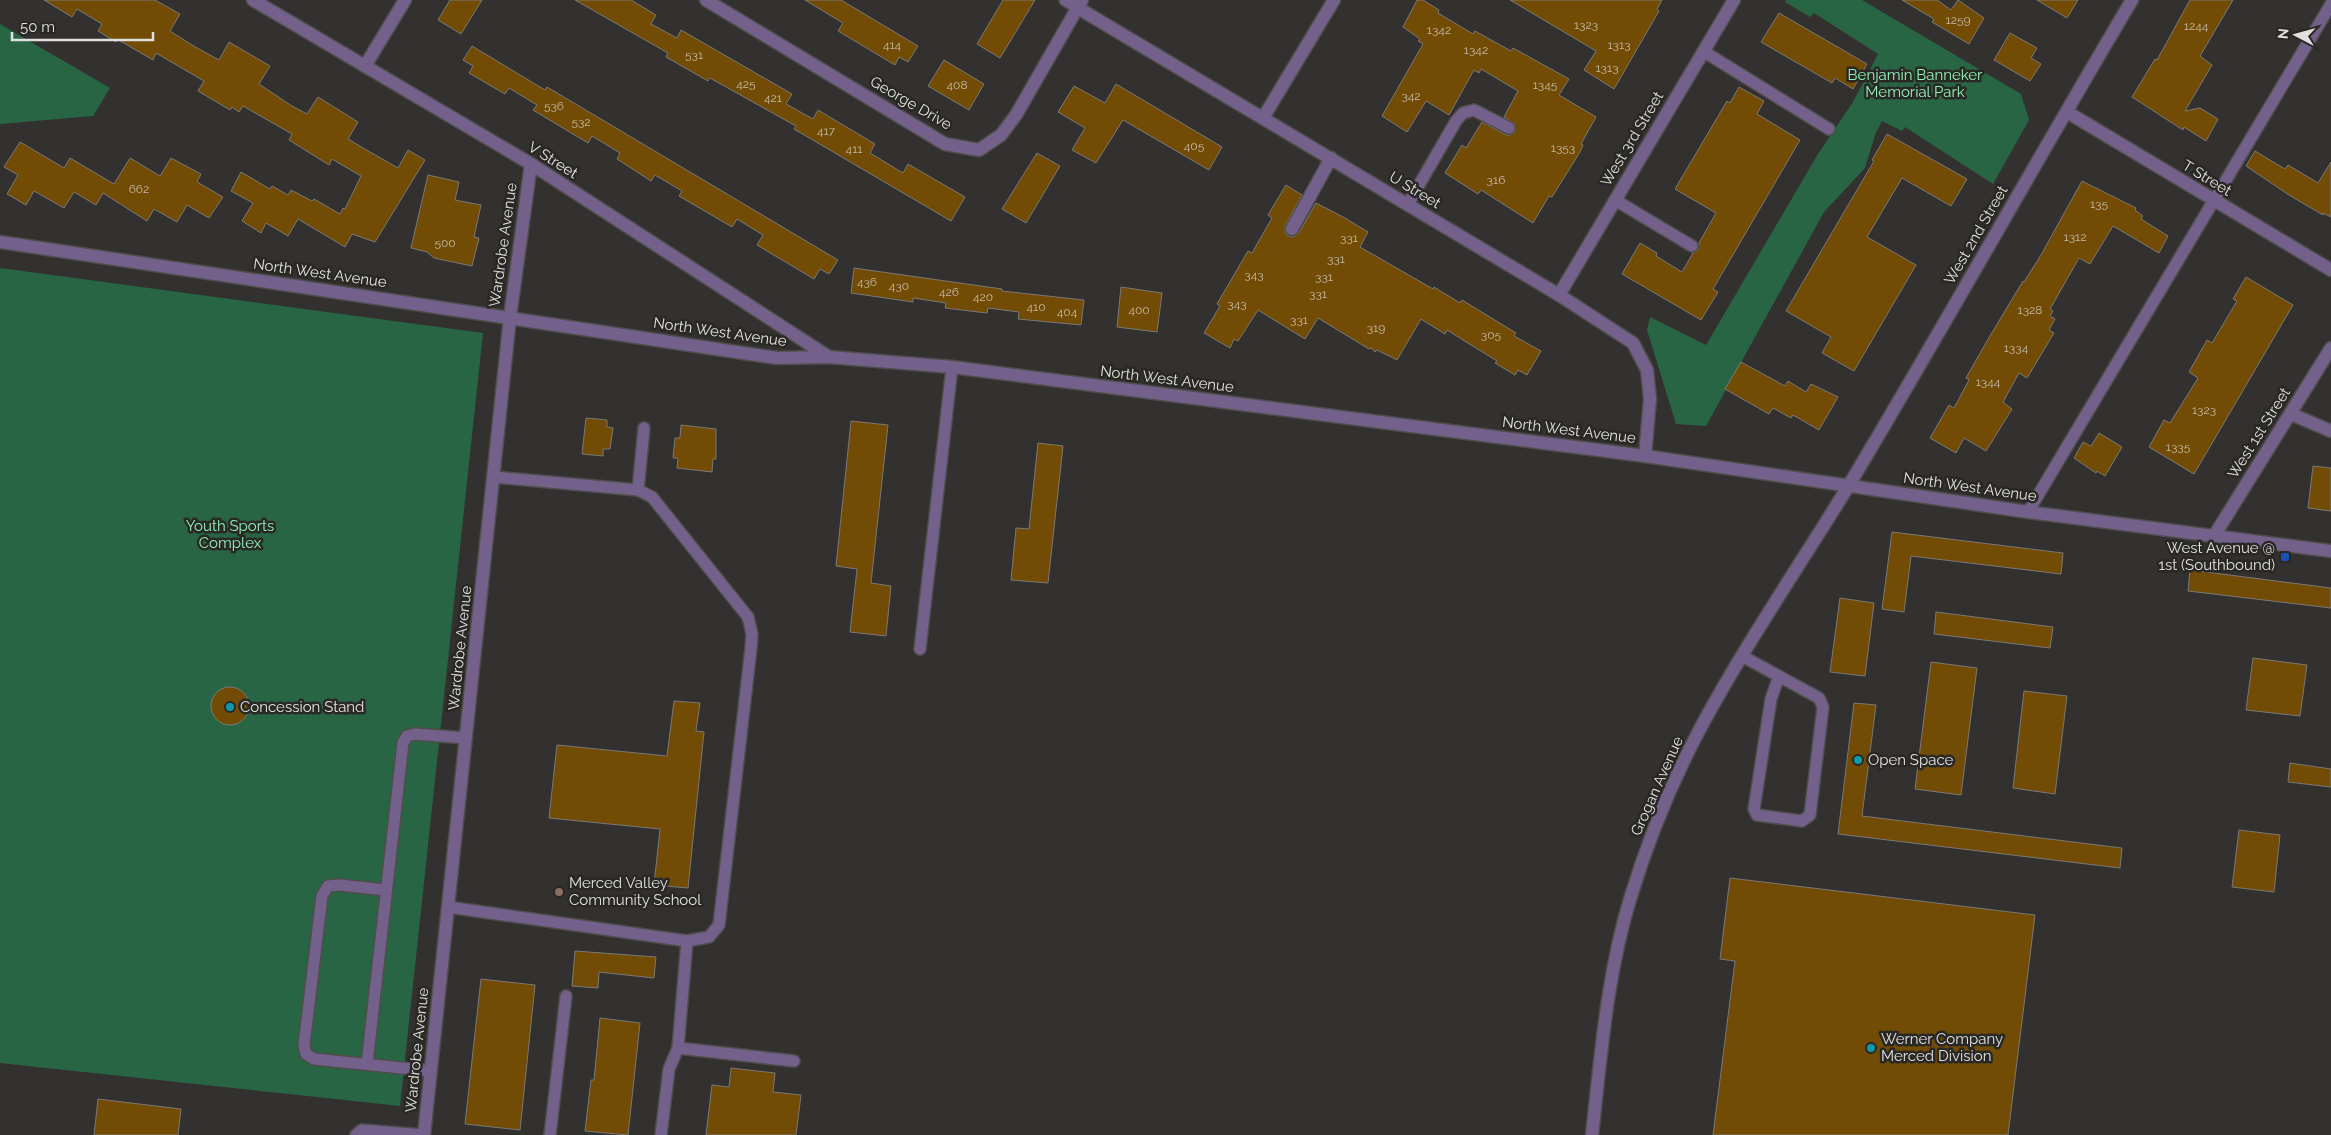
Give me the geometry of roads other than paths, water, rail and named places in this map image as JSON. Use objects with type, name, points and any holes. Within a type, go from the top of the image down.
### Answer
[{"type":"street","name":"V Street","points":[[253,0],[531,164],[829,357]]},
{"type":"street","points":[[365,66],[405,0]]},
{"type":"street","name":"George Drive","points":[[706,0],[945,144],[978,150],[1001,135],[1011,122],[1080,4]]},
{"type":"street","points":[[1263,118],[1334,0]]},
{"type":"street","name":"West 3rd Street","points":[[1559,295],[1734,0]]},
{"type":"street","name":"West 2nd Street","points":[[1848,486],[2132,0]]},
{"type":"street","name":"U Street","points":[[1080,4],[1263,118],[1559,295],[1633,343],[1647,370],[1650,399],[1645,456]]},
{"type":"street","name":"T Street","points":[[2067,112],[2331,270]]},
{"type":"street","points":[[1292,229],[1331,158]]},
{"type":"street","name":"Wardrobe Avenue","points":[[424,1135],[510,317],[531,164]]},
{"type":"street","name":"North West Avenue","points":[[0,242],[777,358],[829,357],[952,367],[1645,456],[2028,512],[2331,551]]},
{"type":"street","name":"West 1st Street","points":[[2214,536],[2331,348]]},
{"type":"street","points":[[2291,414],[2331,431]]},
{"type":"street","name":"Grogan Avenue","points":[[1592,1135],[1606,1010],[1619,941],[1631,896],[1666,801],[1701,726],[1742,656],[1848,486]]},
{"type":"lane","points":[[1065,0],[1080,4]]},
{"type":"lane","points":[[2028,512],[2331,4]]},
{"type":"lane","points":[[1703,52],[1829,129]]},
{"type":"lane","points":[[1408,204],[1456,121],[1463,113],[1474,110],[1509,128]]},
{"type":"lane","points":[[1615,200],[1692,246]]},
{"type":"lane","points":[[920,649],[952,367]]},
{"type":"lane","points":[[638,490],[644,428]]},
{"type":"lane","points":[[448,907],[687,941],[708,937],[719,925],[752,634],[748,618],[652,496],[638,490],[494,477]]},
{"type":"lane","points":[[1742,656],[1779,676],[1819,698],[1823,707],[1810,815],[1802,821],[1757,815],[1754,809],[1771,699],[1779,676]]},
{"type":"lane","points":[[367,1064],[403,743],[407,736],[415,734],[466,738]]},
{"type":"lane","points":[[386,890],[339,885],[328,886],[322,896],[304,1045],[306,1054],[314,1059],[431,1071]]},
{"type":"lane","points":[[661,1135],[669,1069],[678,1048],[687,941]]},
{"type":"lane","points":[[550,1135],[566,996]]},
{"type":"lane","points":[[678,1048],[794,1061]]},
{"type":"lane","points":[[356,1135],[362,1130],[424,1135]]},
{"type":"place","name":"West Avenue @ 1st (Southbound)","points":[[2285,557]]},
{"type":"place","name":"Concession Stand","points":[[230,707]]},
{"type":"place","name":"Open Space","points":[[1858,760]]},
{"type":"place","name":"Merced Valley Community School","points":[[559,892]]},
{"type":"place","name":"Werner Company Merced Division","points":[[1871,1048]]},
{"type":"park label","name":"Benjamin Banneker Memorial Park","points":[[1915,84]]},
{"type":"park label","name":"Youth Sports Complex","points":[[230,534]]}]
